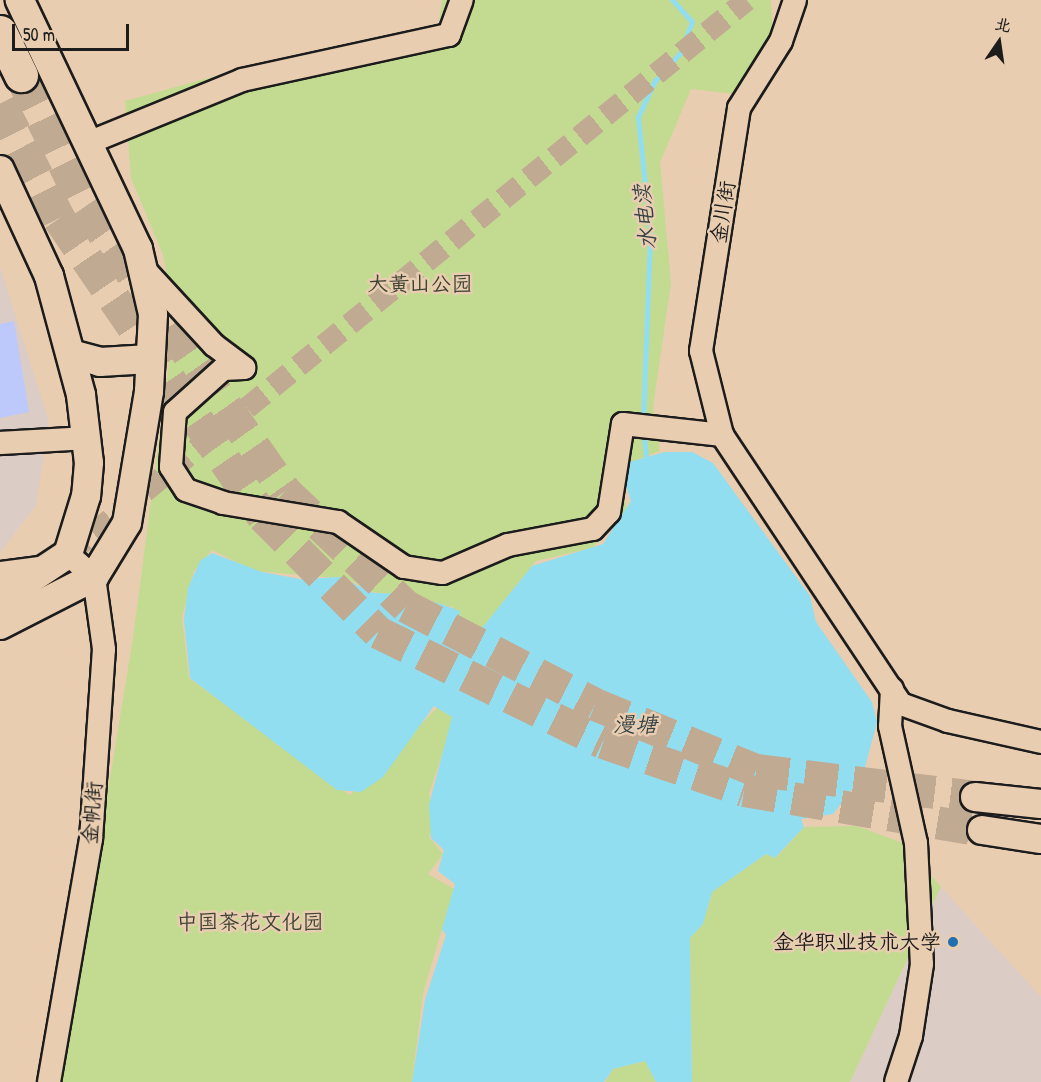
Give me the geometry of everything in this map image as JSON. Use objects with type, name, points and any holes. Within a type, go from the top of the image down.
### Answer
[{"type":"highway","points":[[0,32],[21,75]]},
{"type":"main road","points":[[0,625],[94,578],[127,523],[150,359],[153,314],[143,268],[88,143],[20,0]]},
{"type":"main road","points":[[0,170],[49,276],[71,354],[86,438],[86,496],[58,561],[0,599]]},
{"type":"main road","points":[[71,354],[100,362],[150,359]]},
{"type":"main road","points":[[975,797],[1041,804]]},
{"type":"main road","points":[[982,830],[1041,839]]},
{"type":"street","points":[[88,143],[242,80],[449,35],[462,0]]},
{"type":"street","name":"金川街","points":[[795,0],[781,41],[740,108],[701,351],[722,435],[902,704],[948,721],[1041,742]]},
{"type":"street","points":[[143,268],[214,345],[244,368],[223,369],[175,412],[171,467],[186,490],[223,503],[338,522],[404,567],[443,573],[508,545],[593,530],[609,512],[623,424],[722,435]]},
{"type":"street","points":[[0,443],[86,438]]},
{"type":"street","points":[[0,573],[58,561],[94,578]]},
{"type":"street","name":"金帆街","points":[[49,1082],[91,839],[104,650],[94,578]]},
{"type":"street","points":[[892,690],[890,726],[916,843],[922,964],[911,1036],[896,1082]]},
{"type":"shaded area","points":[[0,267],[49,421],[36,505],[0,553]]},
{"type":"shaded area","name":"金华职业技术大学","points":[[941,887],[1041,997],[1041,1082],[850,1082]]},
{"type":"green space","name":"大黄山公园","points":[[442,0],[771,0],[773,39],[735,94],[691,89],[660,163],[671,283],[653,407],[660,451],[619,467],[628,513],[592,548],[536,561],[478,634],[455,625],[453,607],[369,591],[348,579],[254,571],[212,550],[194,571],[182,617],[189,678],[350,795],[439,706],[455,715],[429,794],[436,819],[429,837],[443,854],[428,874],[454,889],[423,993],[412,1082],[60,1082],[133,638],[175,318],[163,255],[131,178],[125,101],[266,62],[438,27]]},
{"type":"green space","points":[[857,826],[903,843],[941,887],[850,1082],[692,1082],[690,938],[703,924],[712,892],[766,854],[776,858],[804,827]]},
{"type":"green space","points":[[646,1061],[656,1082],[605,1082],[613,1069]]},
{"type":"water","name":"漫塘","points":[[665,452],[692,452],[713,463],[810,596],[816,622],[872,702],[877,722],[863,775],[833,814],[801,819],[804,827],[775,858],[766,854],[712,892],[703,924],[690,938],[692,1082],[656,1082],[645,1061],[613,1069],[604,1082],[412,1082],[425,1000],[446,935],[442,929],[455,884],[438,871],[444,850],[431,838],[429,805],[452,717],[434,706],[383,777],[361,792],[337,790],[190,678],[184,620],[188,588],[200,561],[212,553],[262,572],[300,579],[340,577],[374,593],[405,594],[441,604],[460,611],[457,623],[478,633],[532,566],[603,544],[631,501],[619,465]]},
{"type":"building","points":[[14,321],[29,412],[0,418],[0,324]]},
{"type":"waterway","name":"水电渎","points":[[643,420],[650,234],[638,117],[655,81],[680,53],[692,22],[672,0]]},
{"type":"waterway","name":"水电渎","points":[[644,432],[647,462]]},
{"type":"tunnel","points":[[68,554],[747,0]]},
{"type":"tunnel","points":[[21,75],[85,206],[285,491],[406,606],[595,704],[756,770],[975,797]]},
{"type":"tunnel","points":[[0,103],[59,218],[263,516],[378,632],[603,742],[744,790],[982,830]]},
{"type":"place","name":"金华职业技术大学","points":[[953,942]]},
{"type":"park label","name":"中国茶花文化园","points":[[250,922]]}]
